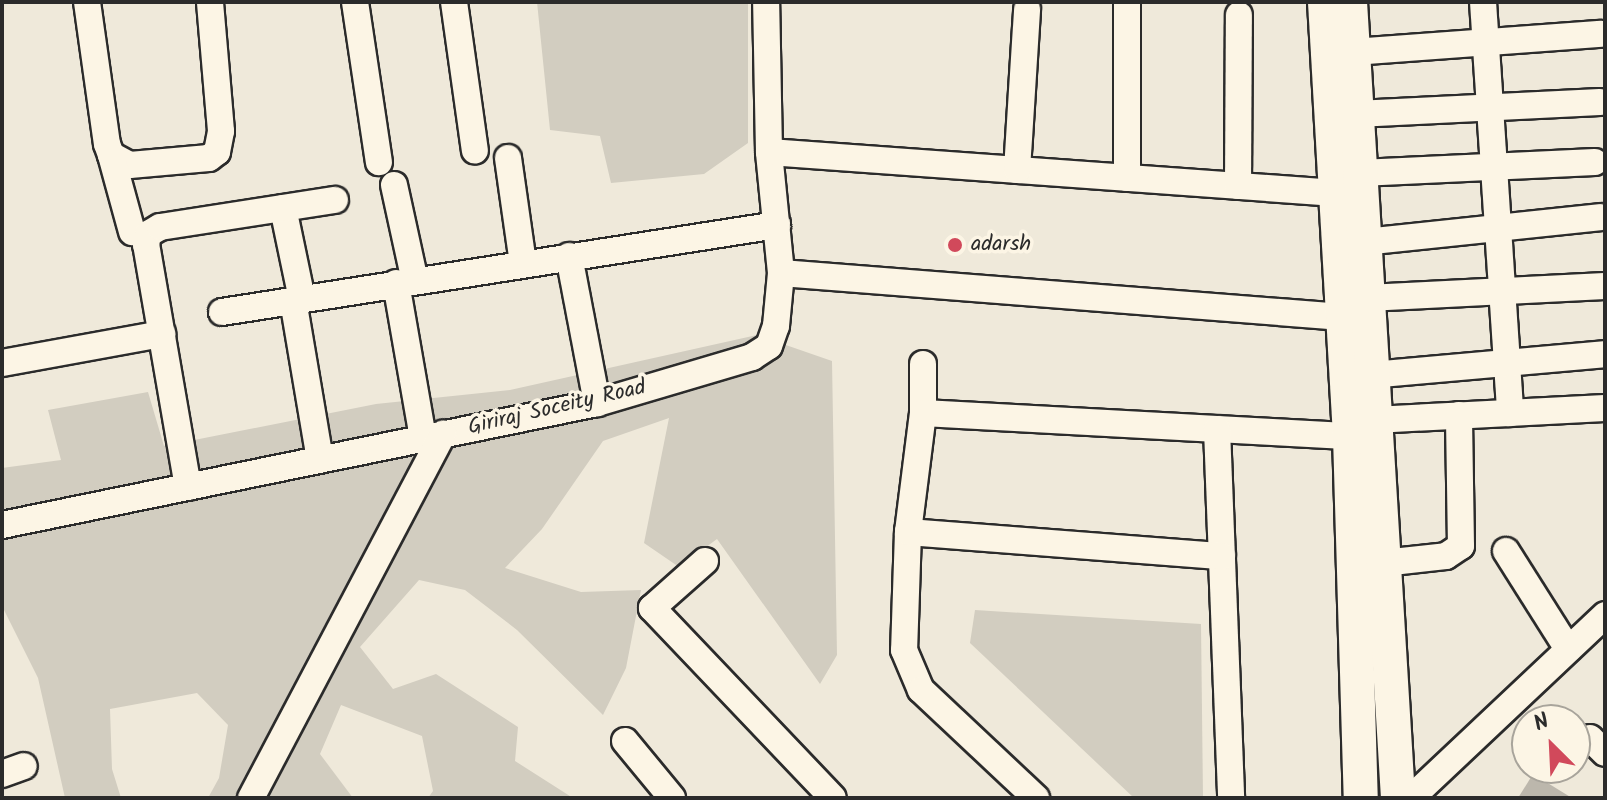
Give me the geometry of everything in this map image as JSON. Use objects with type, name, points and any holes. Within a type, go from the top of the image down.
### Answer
[{"type":"street","points":[[87,2],[111,155],[132,232]]},
{"type":"street","points":[[111,155],[130,165],[209,158],[217,152],[221,131],[210,2]]},
{"type":"street","points":[[355,2],[379,162]]},
{"type":"street","points":[[454,2],[475,151]]},
{"type":"street","name":"Giriraj Soceity Road","points":[[2,525],[597,403],[752,357],[769,346],[776,326],[781,273],[769,152],[766,2]]},
{"type":"street","points":[[1127,2],[1127,178]]},
{"type":"street","points":[[1325,2],[1348,183],[1362,428],[1361,798]]},
{"type":"street","points":[[1350,2],[1356,114],[1348,183],[1364,242],[1354,307],[1371,375],[1362,428],[1383,563],[1398,798]]},
{"type":"street","points":[[1483,2],[1510,413]]},
{"type":"street","points":[[1017,170],[1027,9]]},
{"type":"street","points":[[1238,186],[1239,15]]},
{"type":"street","points":[[1353,52],[1601,34]]},
{"type":"street","points":[[1356,114],[1600,102]]},
{"type":"street","points":[[769,152],[1238,186],[1348,183],[1494,167],[1595,162]]},
{"type":"street","points":[[508,158],[523,263]]},
{"type":"street","points":[[251,798],[433,436],[405,282],[394,185]]},
{"type":"street","points":[[188,487],[146,245],[148,234],[160,227],[335,200]]},
{"type":"street","points":[[283,208],[320,460]]},
{"type":"street","points":[[1364,242],[1601,217]]},
{"type":"street","points":[[222,312],[777,225]]},
{"type":"street","points":[[569,256],[597,403]]},
{"type":"street","points":[[781,273],[1354,307],[1502,292],[1605,286]]},
{"type":"street","points":[[2,363],[162,334]]},
{"type":"street","points":[[1371,375],[1605,354]]},
{"type":"street","points":[[923,364],[923,413],[908,532],[904,650],[921,690],[1036,798]]},
{"type":"street","points":[[923,413],[1217,429],[1362,428],[1459,415],[1605,408]]},
{"type":"street","points":[[1383,563],[1446,556],[1461,546],[1459,415]]},
{"type":"street","points":[[1217,429],[1231,798]]},
{"type":"street","points":[[908,532],[1222,556]]},
{"type":"street","points":[[1506,551],[1568,649]]},
{"type":"street","points":[[705,561],[652,608],[833,798]]},
{"type":"street","points":[[1411,798],[1605,615]]},
{"type":"street","points":[[625,741],[672,798]]},
{"type":"shaded area","points":[[537,2],[748,2],[748,143],[704,174],[611,183],[600,136],[550,130]]},
{"type":"shaded area","points":[[757,335],[832,361],[837,655],[820,684],[717,539],[679,567],[644,543],[669,418],[603,441],[542,529],[505,568],[581,592],[641,590],[626,668],[603,715],[517,630],[465,590],[419,580],[360,647],[393,689],[436,674],[518,727],[515,761],[573,798],[428,798],[433,791],[422,736],[341,705],[320,754],[353,798],[208,798],[219,778],[228,725],[197,693],[110,709],[112,769],[121,798],[65,798],[38,678],[2,606],[2,468],[61,460],[48,410],[148,392],[164,446],[376,404],[510,390]]},
{"type":"shaded area","points":[[975,610],[1201,624],[1203,798],[1134,798],[970,643]]},
{"type":"building","points":[[1527,784],[1549,784],[1572,798],[1518,798]]},
{"type":"place","name":"adarsh","points":[[955,245]]}]
